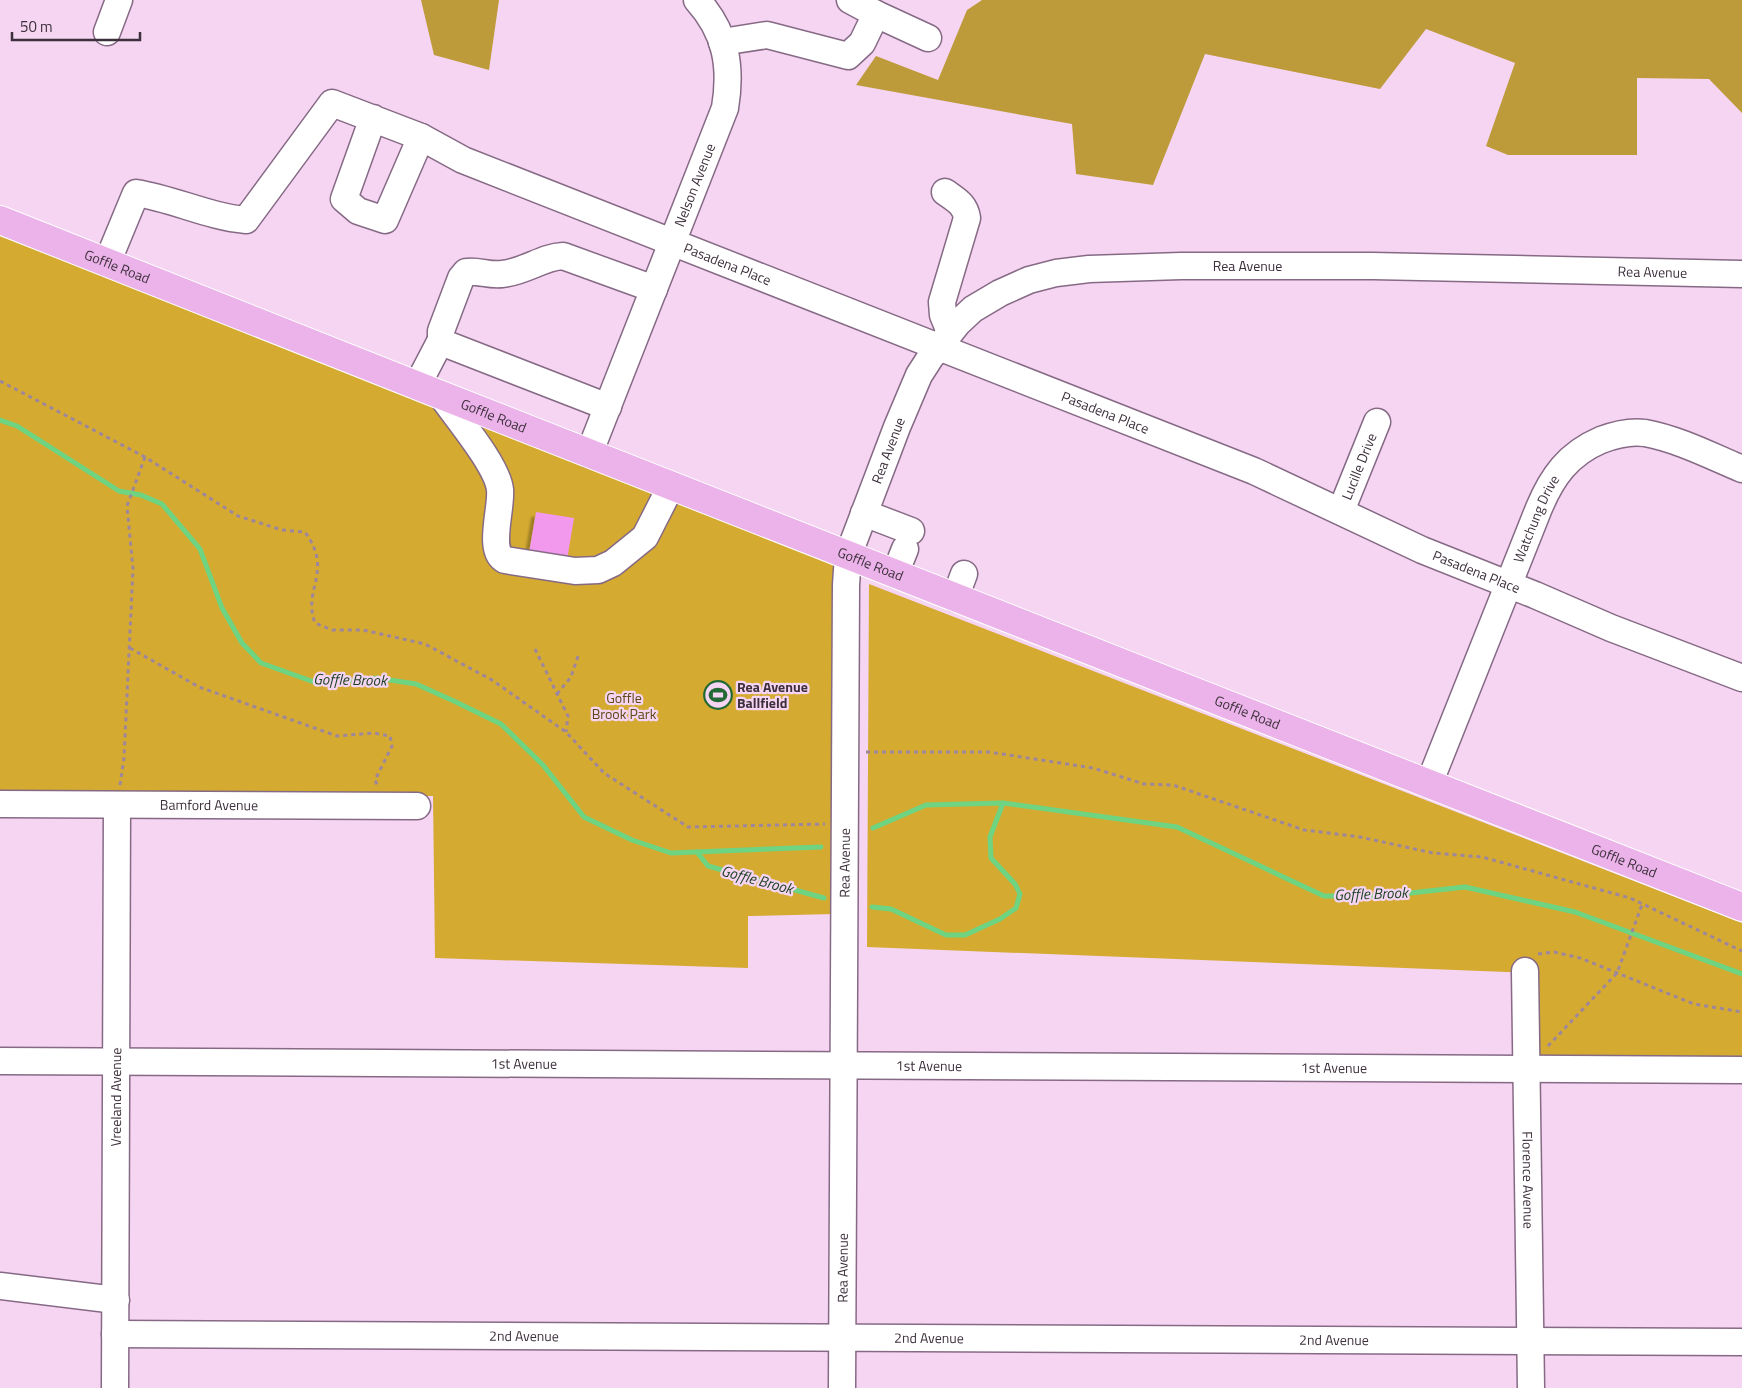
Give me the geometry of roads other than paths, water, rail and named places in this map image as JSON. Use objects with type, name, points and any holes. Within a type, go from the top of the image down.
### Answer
[{"type":"main road","name":"Goffle Road","points":[[0,220],[895,574],[960,586],[1429,784],[1742,907]]},
{"type":"street","points":[[107,32],[119,0]]},
{"type":"street","name":"Nelson Avenue","points":[[590,454],[725,108],[729,72],[722,42],[717,28],[697,0]]},
{"type":"street","points":[[850,0],[928,38]]},
{"type":"street","points":[[722,42],[768,36],[848,56],[862,43],[876,14]]},
{"type":"street","name":"Pasadena Place","points":[[107,263],[136,193],[165,198],[227,218],[246,220],[332,103],[420,137],[463,160],[672,243],[944,339],[1254,471],[1422,550],[1509,584],[1611,628],[1742,678]]},
{"type":"street","points":[[373,118],[344,199],[358,211],[385,220],[420,137]]},
{"type":"street","points":[[944,339],[942,302],[967,218],[966,210],[961,203],[946,192]]},
{"type":"street","points":[[654,289],[563,256],[552,256],[532,267],[503,274],[466,272],[461,278],[441,331],[441,340],[429,390],[489,464],[498,480],[500,504],[496,549],[499,557],[540,567],[592,572],[613,563],[645,537],[671,486]]},
{"type":"street","name":"Rea Avenue","points":[[842,1388],[846,585],[848,556],[919,375],[944,339],[974,309],[1000,293],[1029,280],[1056,273],[1089,269],[1182,266],[1373,266],[1742,274]]},
{"type":"street","points":[[441,340],[446,344],[608,407]]},
{"type":"street","name":"Lucille Drive","points":[[1341,511],[1376,422]]},
{"type":"street","name":"Watchung Drive","points":[[1429,784],[1548,487],[1566,462],[1586,446],[1612,435],[1645,433],[1688,447],[1742,469]]},
{"type":"street","points":[[864,513],[908,540],[895,574]]},
{"type":"street","name":"Bamford Avenue","points":[[0,804],[417,806]]},
{"type":"street","name":"Vreeland Avenue","points":[[115,1388],[117,805]]},
{"type":"street","name":"Florence Avenue","points":[[1525,971],[1532,1388]]},
{"type":"street","name":"1st Avenue","points":[[0,1061],[1742,1070]]},
{"type":"street","points":[[0,1286],[116,1300]]},
{"type":"street","name":"2nd Avenue","points":[[115,1334],[1742,1342]]},
{"type":"waterway","name":"Goffle Brook","points":[[0,420],[17,426],[119,491],[141,495],[162,504],[200,549],[222,608],[242,643],[261,663],[314,682],[339,682],[377,678],[416,684],[456,702],[501,724],[543,765],[584,817],[632,840],[671,853],[821,847]]},
{"type":"waterway","name":"Goffle Brook","points":[[873,828],[926,805],[1003,803],[1177,827],[1324,896],[1383,896],[1465,887],[1575,912],[1742,974]]},
{"type":"waterway","name":"Goffle Brook","points":[[872,907],[891,909],[946,935],[965,935],[1000,919],[1016,908],[1020,894],[1015,884],[991,858],[990,837],[1003,803]]},
{"type":"waterway","name":"Goffle Brook","points":[[697,852],[708,866],[824,898]]},
{"type":"place","name":"Rea Avenue Ballfield","points":[[718,695]]},
{"type":"park label","name":"Goffle Brook Park","points":[[624,706]]}]
